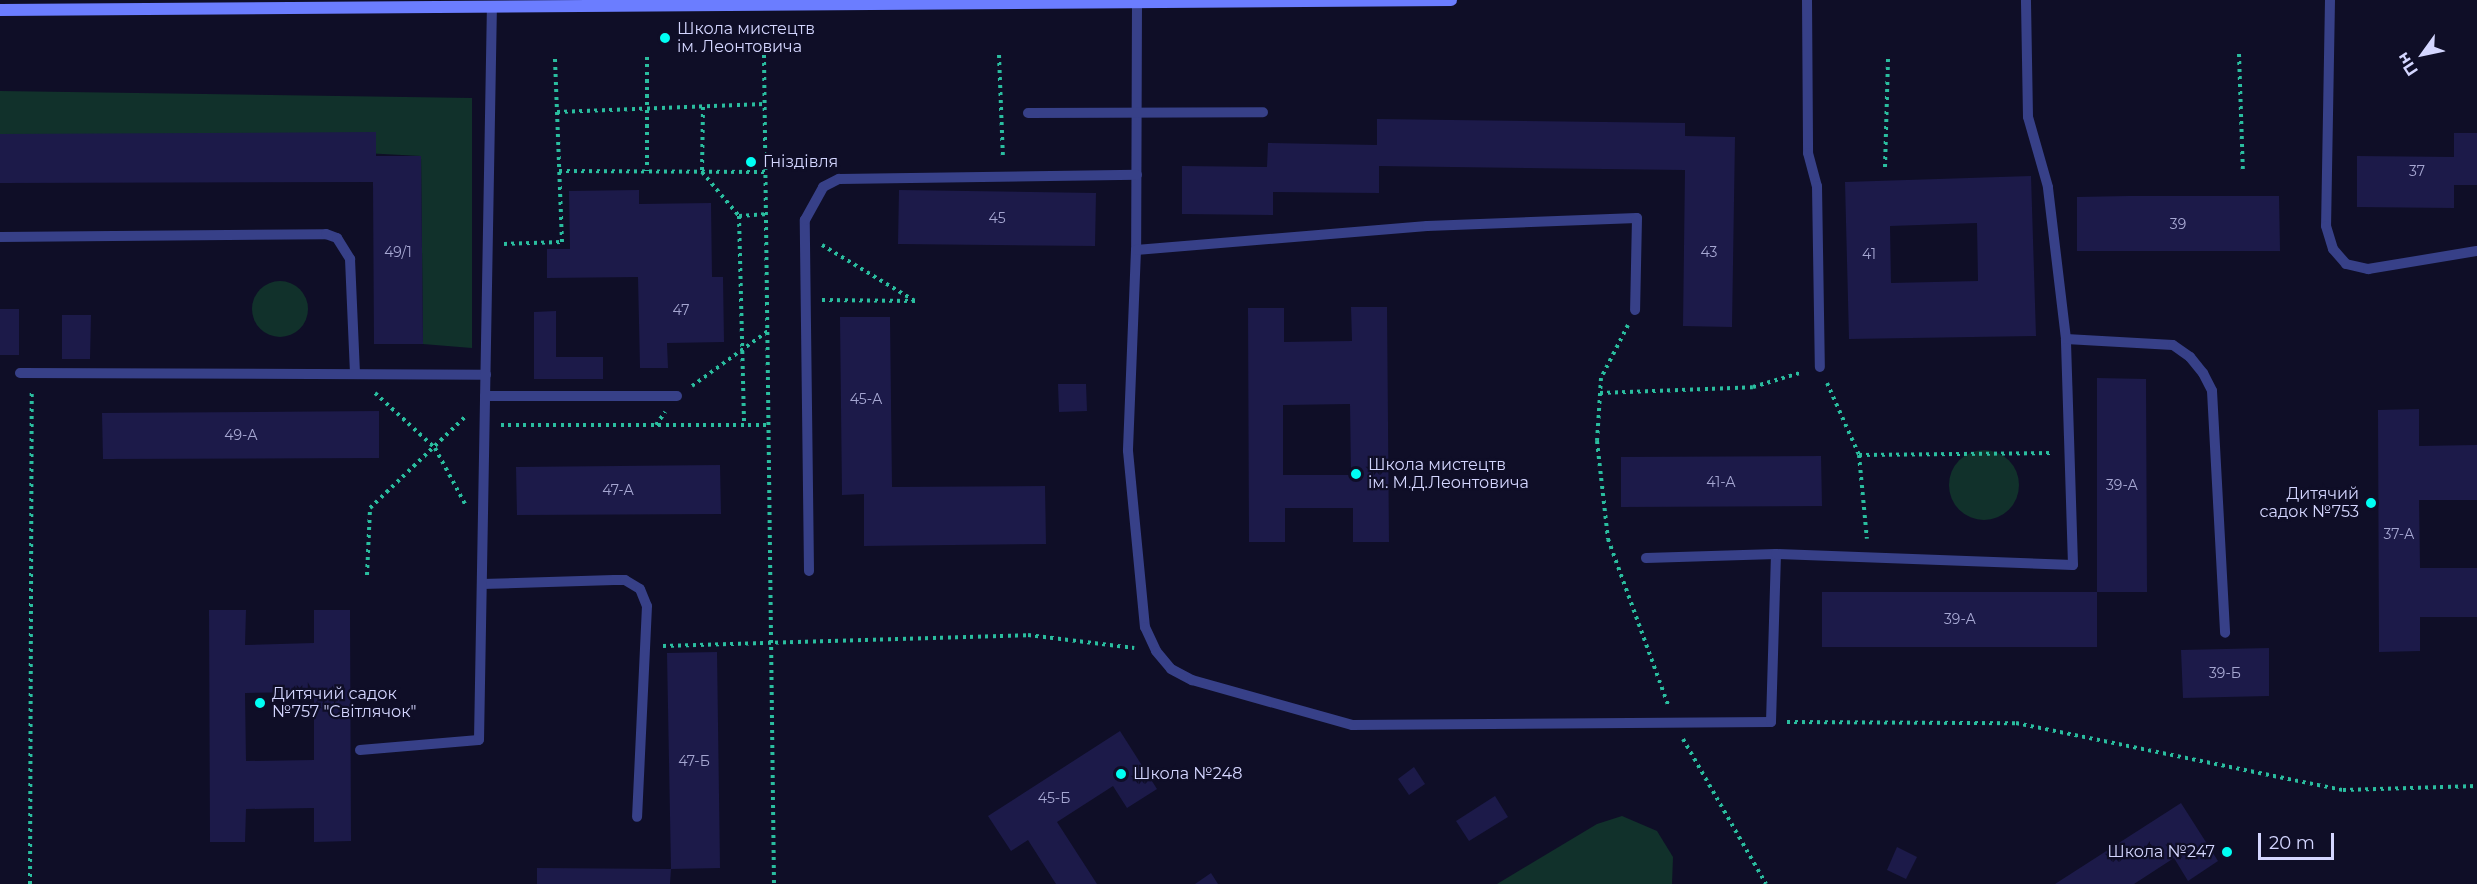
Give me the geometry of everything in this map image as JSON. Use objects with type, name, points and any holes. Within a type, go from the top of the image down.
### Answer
[{"type":"street","points":[[0,10],[1450,0]]},
{"type":"lane","points":[[1807,0],[1808,153],[1817,186],[1820,367]]},
{"type":"lane","points":[[1646,558],[1776,554],[2073,565],[2066,339],[2048,187],[2028,117],[2026,0]]},
{"type":"lane","points":[[2330,0],[2326,226],[2333,249],[2346,264],[2368,269],[2477,251]]},
{"type":"lane","points":[[1137,2],[1136,250],[1128,451],[1145,627],[1156,651],[1171,669],[1192,680],[1352,725],[1771,722],[1776,554]]},
{"type":"lane","points":[[360,750],[479,740],[492,6]]},
{"type":"lane","points":[[1028,113],[1263,112]]},
{"type":"lane","points":[[809,571],[805,220],[811,204],[824,187],[839,179],[1137,175]]},
{"type":"lane","points":[[1136,250],[1427,226],[1637,218],[1635,310]]},
{"type":"lane","points":[[0,237],[326,234],[337,238],[350,259],[355,374]]},
{"type":"lane","points":[[2066,339],[2173,345],[2190,357],[2203,373],[2212,391],[2225,633]]},
{"type":"lane","points":[[20,373],[486,375]]},
{"type":"lane","points":[[485,396],[677,396]]},
{"type":"lane","points":[[482,584],[625,580],[640,589],[647,606],[637,817]]},
{"type":"path","points":[[2239,54],[2243,173]]},
{"type":"path","points":[[764,55],[774,640],[774,884]]},
{"type":"path","points":[[999,55],[1004,177]]},
{"type":"path","points":[[647,57],[647,171]]},
{"type":"path","points":[[488,245],[562,242],[555,58]]},
{"type":"path","points":[[1885,167],[1888,59]]},
{"type":"path","points":[[557,112],[765,104]]},
{"type":"path","points":[[703,107],[702,172],[739,216],[744,425]]},
{"type":"path","points":[[559,171],[766,172]]},
{"type":"path","points":[[739,216],[767,214]]},
{"type":"path","points":[[806,235],[915,301],[806,300]]},
{"type":"path","points":[[1635,310],[1601,378],[1597,441],[1608,539],[1674,723],[1766,884]]},
{"type":"path","points":[[656,425],[677,396],[769,330]]},
{"type":"path","points":[[1600,393],[1754,387],[1820,367],[1859,455],[1869,558]]},
{"type":"path","points":[[30,884],[32,373]]},
{"type":"path","points":[[355,374],[435,448],[467,509]]},
{"type":"path","points":[[367,575],[370,508],[435,448],[485,396]]},
{"type":"path","points":[[485,425],[770,425]]},
{"type":"path","points":[[1859,455],[2069,453]]},
{"type":"path","points":[[645,647],[774,640],[1028,635],[1156,651]]},
{"type":"path","points":[[1771,722],[2016,723],[2343,790],[2477,786]]},
{"type":"green space","points":[[0,91],[472,98],[472,348],[423,344],[421,156],[0,134]]},
{"type":"green space","points":[[280,281],[291,283],[300,289],[306,298],[308,309],[306,320],[300,329],[291,335],[280,337],[269,335],[260,329],[254,320],[252,309],[254,298],[260,289],[269,283]]},
{"type":"green space","points":[[1984,450],[1997,453],[2009,460],[2016,472],[2019,485],[2016,498],[2009,510],[1997,517],[1984,520],[1971,517],[1959,510],[1952,498],[1949,485],[1952,472],[1959,460],[1971,453]]},
{"type":"green space","points":[[1622,816],[1657,831],[1673,857],[1672,884],[1497,884],[1597,824]]},
{"type":"building","points":[[1377,119],[1685,123],[1685,136],[1735,137],[1732,327],[1683,326],[1685,170],[1379,166],[1379,193],[1273,192],[1273,215],[1182,214],[1182,166],[1267,167],[1268,143],[1377,145]]},
{"type":"building","points":[[376,132],[376,156],[421,156],[423,344],[374,344],[373,182],[0,183],[0,134]]},
{"type":"building","points":[[2454,133],[2477,133],[2477,185],[2454,185],[2454,208],[2357,207],[2357,156],[2454,157]]},
{"type":"building","points":[[2031,176],[2036,336],[1849,339],[1845,182]],"holes":[[[1977,223],[1978,281],[1891,283],[1890,226]]]},
{"type":"building","points":[[639,190],[639,204],[711,203],[712,277],[723,277],[724,342],[667,343],[668,368],[640,368],[638,277],[547,278],[547,249],[570,249],[569,191]]},
{"type":"building","points":[[899,190],[1096,193],[1095,246],[898,244]]},
{"type":"building","points":[[2279,196],[2280,251],[2077,251],[2077,197]]},
{"type":"building","points":[[1351,307],[1387,307],[1389,542],[1353,542],[1353,508],[1285,508],[1285,542],[1249,542],[1248,308],[1284,308],[1284,342],[1352,341]],"holes":[[[1350,404],[1351,475],[1283,475],[1283,405]]]},
{"type":"building","points":[[0,309],[19,309],[19,355],[0,355]]},
{"type":"building","points":[[556,311],[556,357],[603,357],[603,379],[534,379],[534,312]]},
{"type":"building","points":[[62,315],[91,315],[90,359],[62,359]]},
{"type":"building","points":[[840,317],[890,317],[892,487],[1045,486],[1046,544],[864,546],[864,494],[842,495]]},
{"type":"building","points":[[2097,378],[2146,379],[2147,592],[2097,592]]},
{"type":"building","points":[[1058,384],[1086,384],[1087,411],[1059,412]]},
{"type":"building","points":[[2419,409],[2419,446],[2477,445],[2477,500],[2419,500],[2420,568],[2477,568],[2477,617],[2420,617],[2420,651],[2379,652],[2378,410]]},
{"type":"building","points":[[379,411],[379,458],[103,459],[102,413]]},
{"type":"building","points":[[1821,456],[1822,506],[1621,507],[1621,457]]},
{"type":"building","points":[[720,465],[721,514],[517,515],[516,467]]},
{"type":"building","points":[[1822,592],[2097,592],[2097,647],[1822,647]]},
{"type":"building","points":[[209,610],[246,610],[245,645],[314,643],[314,610],[350,610],[351,841],[314,842],[314,808],[246,809],[245,842],[210,842]],"holes":[[[314,692],[314,760],[246,761],[245,693]]]},
{"type":"building","points":[[2269,648],[2269,696],[2183,698],[2181,650]]},
{"type":"building","points":[[717,652],[720,868],[671,869],[667,653]]},
{"type":"building","points":[[1120,731],[1157,789],[1127,808],[1113,786],[1057,822],[1097,884],[1056,884],[1028,840],[1011,851],[988,816]]},
{"type":"building","points":[[1414,767],[1425,784],[1409,795],[1398,779]]},
{"type":"building","points":[[1495,796],[1508,817],[1469,841],[1456,821]]},
{"type":"building","points":[[2181,803],[2218,861],[2188,881],[2174,858],[2134,884],[2055,884]]},
{"type":"building","points":[[1897,847],[1917,857],[1906,879],[1887,870]]},
{"type":"building","points":[[537,868],[671,869],[670,884],[537,884]]},
{"type":"building","points":[[1211,873],[1218,884],[1195,884]]},
{"type":"place","name":"Школа мистецтв ім. Леонтовича","points":[[665,38]]},
{"type":"place","name":"Гніздівля","points":[[751,162]]},
{"type":"place","name":"Школа мистецтв ім. М.Д.Леонтовича","points":[[1356,474]]},
{"type":"place","name":"Дитячий садок №753","points":[[2371,503]]},
{"type":"place","name":"Дитячий садок №757 \"Світлячок\"","points":[[260,703]]},
{"type":"place","name":"Школа №248","points":[[1121,774]]},
{"type":"place","name":"Школа №247","points":[[2227,852]]}]
